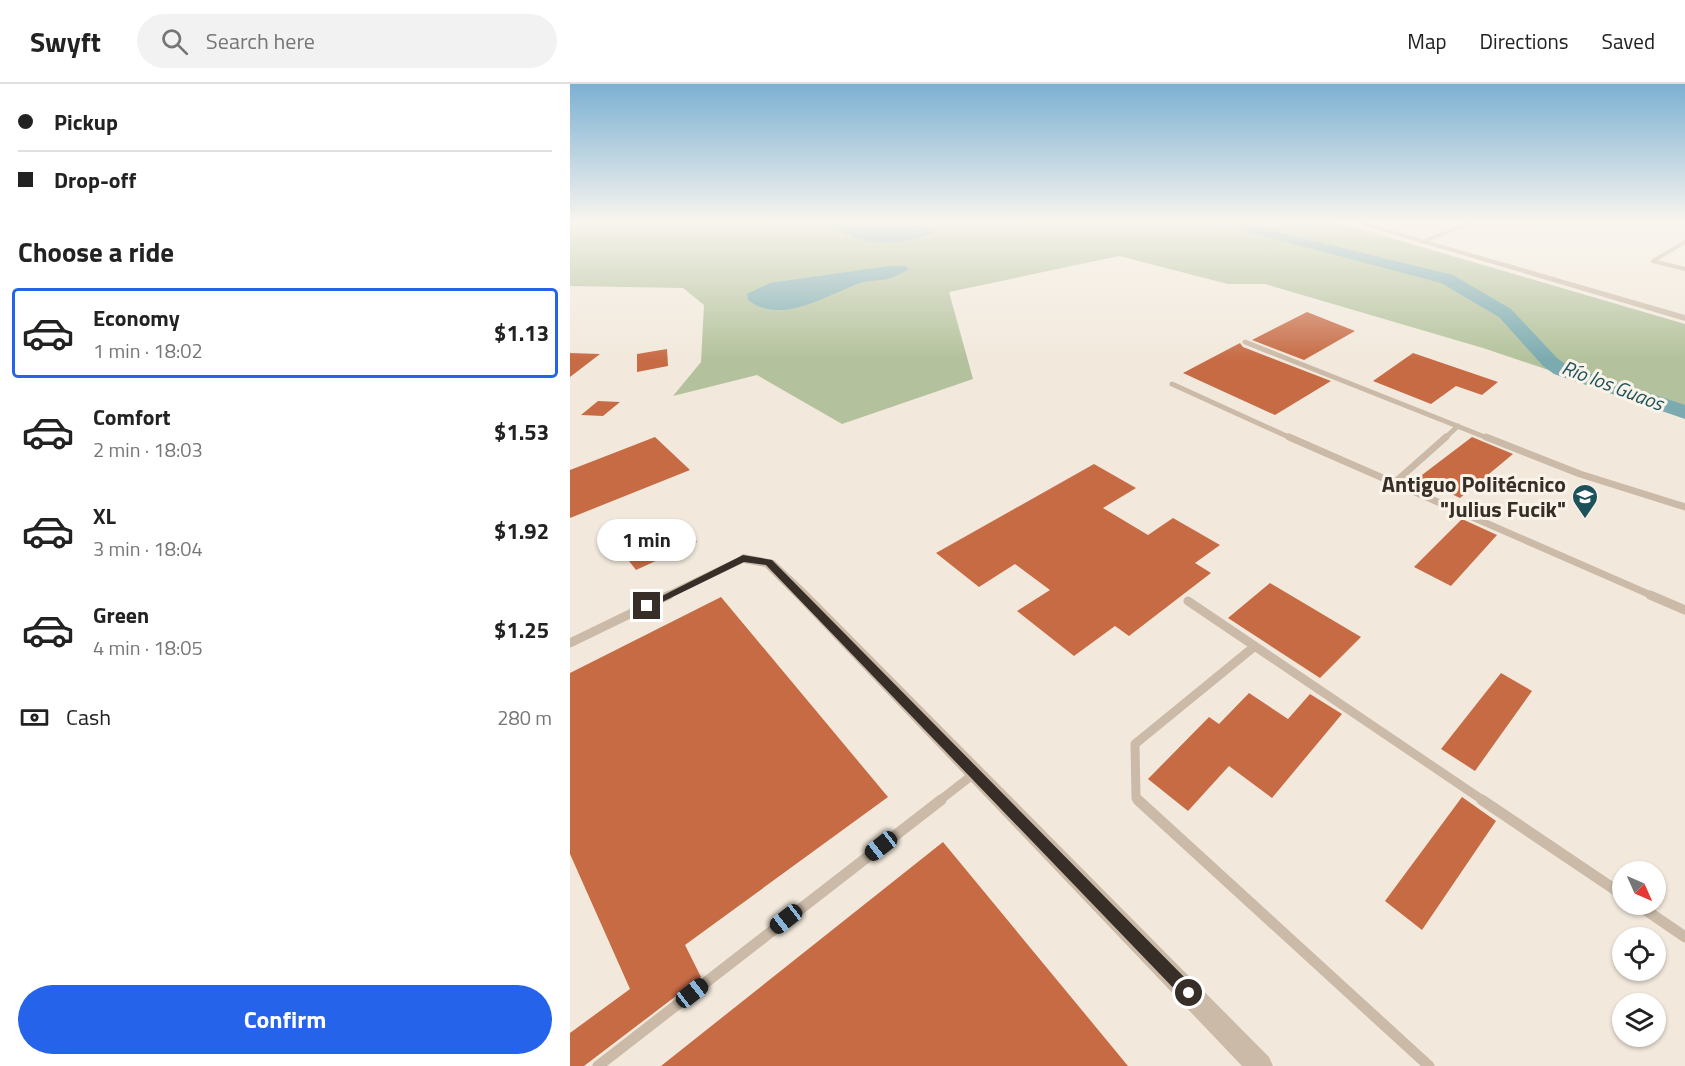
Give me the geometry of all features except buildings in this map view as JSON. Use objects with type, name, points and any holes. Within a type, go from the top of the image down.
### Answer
[{"type":"street","points":[[1511,268],[1685,318]]},
{"type":"street","points":[[743,559],[769,563],[1255,1064]]},
{"type":"lane","points":[[1245,342],[1580,474],[1685,507]]},
{"type":"lane","points":[[1172,384],[1393,484],[1684,607]]},
{"type":"lane","points":[[1393,484],[1458,426]]},
{"type":"lane","points":[[570,643],[743,559]]},
{"type":"lane","points":[[1188,601],[1612,888]]},
{"type":"lane","points":[[1255,646],[1135,744],[1136,798],[1429,1066]]},
{"type":"lane","points":[[598,1066],[975,773]]},
{"type":"lane","points":[[1653,915],[1685,937]]},
{"type":"green space","points":[[570,268],[1063,268],[949,292],[973,379],[842,424],[757,375],[673,396],[701,362],[704,305],[683,288],[570,286]]},
{"type":"green space","points":[[1165,268],[1493,268],[1685,324],[1685,416],[1483,348],[1265,284],[1228,284]]},
{"type":"water","points":[[876,268],[909,269],[885,280],[860,283],[819,301],[789,309],[775,310],[761,307],[748,300],[747,294],[770,283]]},
{"type":"waterway","name":"Río los Guaos","points":[[1402,268],[1447,279],[1505,313],[1550,362],[1561,370],[1685,412]]},
{"type":"place","name":"Antiguo Politécnico \"Julius Fucik\"","points":[[1585,520]]},
{"type":"route","points":[[647,606],[743,559],[769,563],[1189,993]]}]
